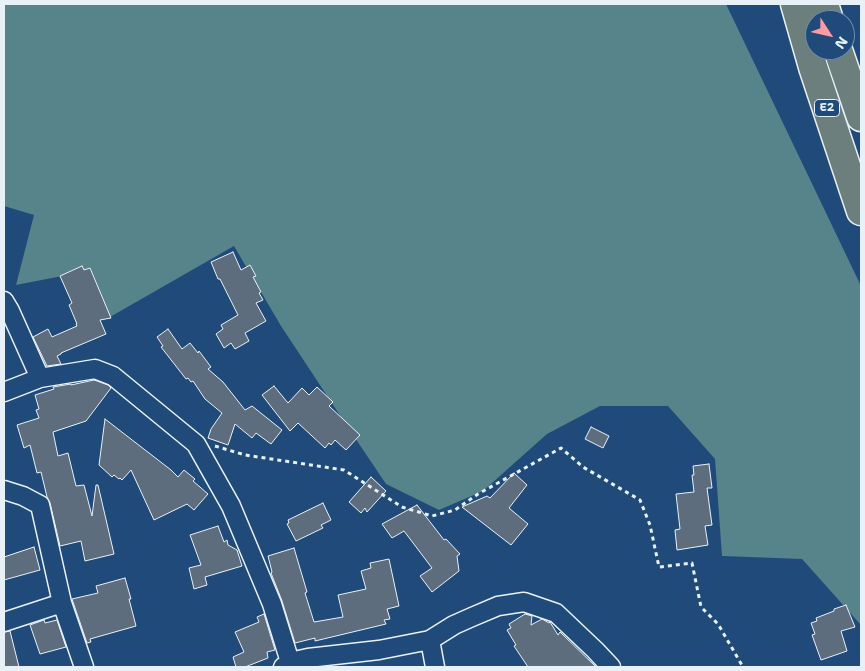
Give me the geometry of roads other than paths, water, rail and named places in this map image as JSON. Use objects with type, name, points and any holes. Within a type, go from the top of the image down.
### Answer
[{"type":"highway","name":"E2","points":[[795,4],[813,67],[861,211]]},
{"type":"highway","name":"E2","points":[[841,60],[861,117]]},
{"type":"street","points":[[4,330],[7,306]]},
{"type":"street","points":[[7,306],[40,378]]},
{"type":"street","points":[[4,392],[40,378],[95,369],[113,376],[196,444],[231,506],[272,604],[287,666],[308,658],[379,650],[430,640],[454,625],[498,606],[524,602],[556,612],[611,667]]},
{"type":"street","points":[[4,490],[24,496],[40,506],[62,603],[84,667]]},
{"type":"street","points":[[4,622],[62,603]]},
{"type":"street","points":[[430,640],[435,667]]}]
